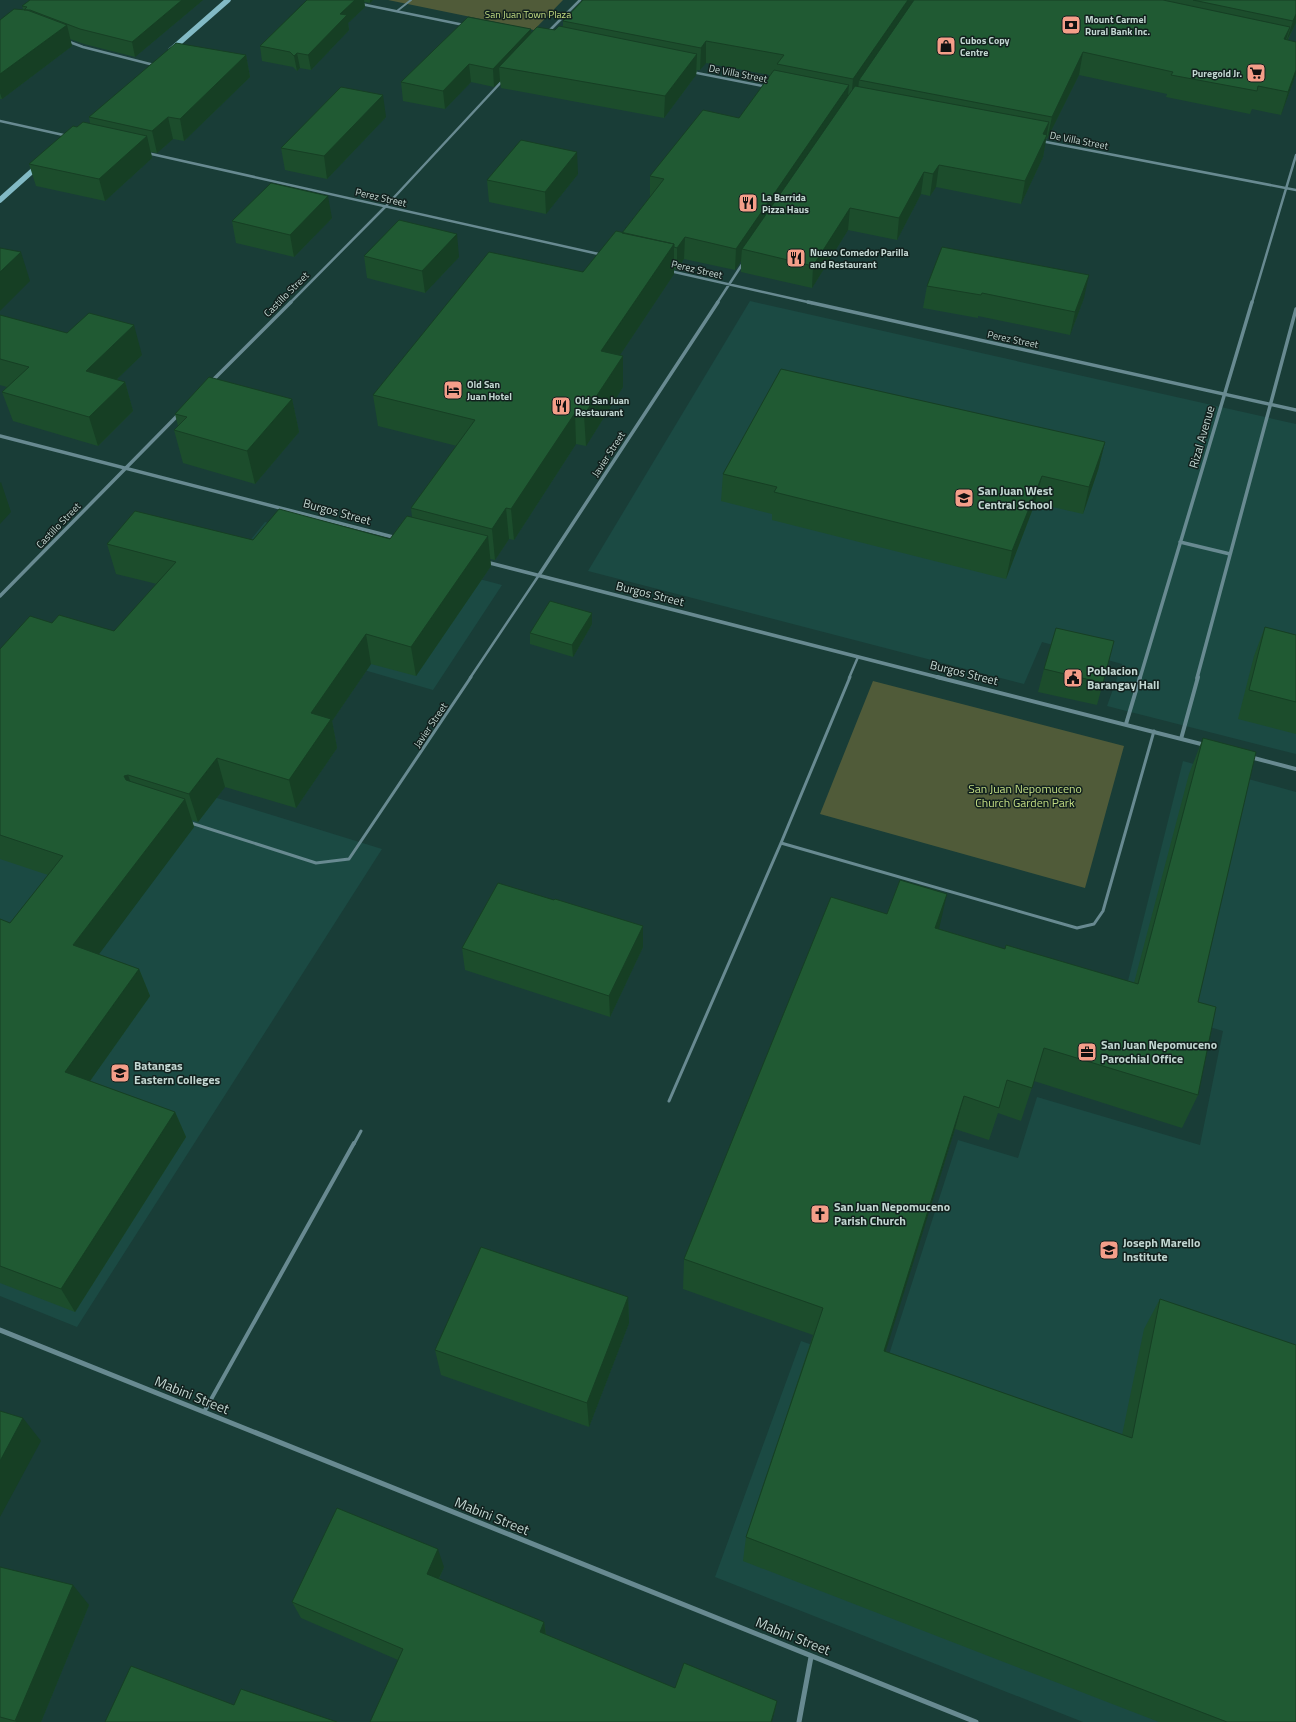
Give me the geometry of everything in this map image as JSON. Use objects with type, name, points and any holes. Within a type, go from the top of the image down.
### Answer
[{"type":"main road","points":[[165,55],[228,0]]},
{"type":"main road","points":[[148,70],[159,60]]},
{"type":"main road","points":[[66,142],[72,137]]},
{"type":"main road","points":[[0,200],[42,163]]},
{"type":"street","points":[[544,36],[580,0]]},
{"type":"street","points":[[356,3],[464,26]]},
{"type":"street","points":[[62,39],[83,47],[154,65]]},
{"type":"street","name":"De Villa Street","points":[[687,71],[773,88]]},
{"type":"street","name":"Castillo Street","points":[[209,384],[386,206],[508,75]]},
{"type":"street","points":[[0,121],[72,137]]},
{"type":"street","name":"De Villa Street","points":[[1037,140],[1296,190]]},
{"type":"street","name":"Perez Street","points":[[140,152],[604,256]]},
{"type":"street","name":"Rizal Avenue","points":[[1126,724],[1296,155]]},
{"type":"street","name":"Javier Street","points":[[539,575],[746,258]]},
{"type":"street","name":"Perez Street","points":[[666,270],[1296,410]]},
{"type":"street","points":[[1181,738],[1296,309]]},
{"type":"street","name":"Castillo Street","points":[[0,596],[181,412]]},
{"type":"street","name":"Burgos Street","points":[[0,436],[401,540]]},
{"type":"street","points":[[1180,542],[1230,554]]},
{"type":"street","name":"Burgos Street","points":[[478,559],[1212,747]]},
{"type":"street","points":[[1242,755],[1296,769]]},
{"type":"street","name":"Mabini Street","points":[[0,1330],[976,1722]]},
{"type":"street","points":[[798,1722],[811,1657]]},
{"type":"lane","points":[[397,11],[411,0]]},
{"type":"lane","name":"Javier Street","points":[[190,823],[316,863],[349,859],[539,575]]},
{"type":"lane","points":[[669,1101],[781,843],[858,657]]},
{"type":"lane","points":[[781,843],[1077,928],[1094,924],[1104,911],[1154,731]]},
{"type":"lane","points":[[204,1413],[362,1130]]},
{"type":"shaded area","name":"San Juan West Central School","points":[[750,301],[1296,424],[1296,754],[1107,706],[1122,664],[1042,642],[1024,684],[588,571]]},
{"type":"shaded area","name":"Batangas Eastern Colleges","points":[[265,522],[502,585],[433,690],[309,654],[204,794],[382,849],[77,1327],[0,1296],[0,718],[177,631]]},
{"type":"shaded area","name":"Joseph Marello Institute","points":[[1183,761],[1296,792],[1296,1722],[1083,1722],[715,1577],[801,1341],[884,1370],[958,1140],[1018,1158],[1037,1097],[1200,1145],[1223,1031],[1123,1001]]},
{"type":"green space","name":"San Juan Town Plaza","points":[[388,0],[563,0],[534,30]]},
{"type":"green space","name":"San Juan Nepomuceno Church Garden Park","points":[[873,681],[1124,746],[1085,888],[820,814]]},
{"type":"building","points":[[30,0],[182,0],[132,42],[80,29],[30,10],[24,10],[27,7],[22,6]]},
{"type":"building","points":[[307,0],[355,0],[340,14],[347,15],[308,55],[297,53],[294,56],[290,52],[260,46]]},
{"type":"building","points":[[583,0],[908,0],[853,79],[777,64],[784,55],[706,41],[701,48],[563,21]]},
{"type":"building","points":[[914,0],[1163,0],[1290,27],[1284,39],[1296,42],[1296,70],[1288,92],[1258,86],[1257,91],[1171,75],[1173,72],[1083,52],[1052,117],[859,80]]},
{"type":"building","points":[[1193,0],[1296,0],[1296,14],[1293,21]]},
{"type":"building","points":[[14,9],[27,10],[67,25],[0,74],[0,20]]},
{"type":"building","points":[[468,17],[531,29],[493,69],[469,64],[443,91],[401,82]]},
{"type":"building","points":[[559,26],[697,54],[665,96],[499,67],[537,27],[555,30]]},
{"type":"building","points":[[176,43],[246,55],[180,119],[168,117],[152,131],[89,117]]},
{"type":"building","points":[[774,70],[849,85],[736,249],[685,237],[677,248],[674,247],[674,244],[622,233],[664,179],[650,176],[703,110],[739,118]]},
{"type":"building","points":[[855,86],[1049,122],[1043,134],[1047,135],[1025,181],[939,165],[933,174],[924,172],[899,218],[850,208],[813,266],[742,249]]},
{"type":"building","points":[[341,87],[383,95],[324,156],[281,148]]},
{"type":"building","points":[[83,122],[147,136],[99,179],[29,164],[73,126],[77,127]]},
{"type":"building","points":[[521,140],[577,152],[545,192],[487,180]]},
{"type":"building","points":[[271,183],[328,196],[290,235],[232,221]]},
{"type":"building","points":[[399,220],[457,234],[422,271],[364,256]]},
{"type":"building","points":[[616,231],[674,244],[601,351],[623,356],[584,415],[575,413],[511,509],[506,508],[492,529],[411,508],[475,420],[373,395],[489,252],[583,272]]},
{"type":"building","points":[[942,247],[1089,275],[1075,312],[982,293],[981,295],[927,286]]},
{"type":"building","points":[[0,248],[21,252],[0,272]]},
{"type":"building","points":[[89,313],[134,325],[86,371],[125,382],[89,417],[2,392],[29,367],[0,359],[0,315],[67,333]]},
{"type":"building","points":[[781,369],[1105,442],[1089,487],[1042,476],[1012,551],[774,492],[777,487],[723,474]]},
{"type":"building","points":[[209,377],[292,399],[247,451],[174,430],[187,417],[175,414]]},
{"type":"building","points":[[279,509],[390,539],[407,516],[488,536],[411,647],[366,634],[311,713],[331,719],[289,780],[217,758],[189,794],[128,775],[124,776],[126,780],[185,799],[73,945],[139,969],[65,1072],[175,1112],[61,1289],[0,1266],[0,919],[10,923],[63,856],[0,835],[0,649],[30,616],[52,623],[59,615],[114,631],[176,562],[107,544],[135,511],[253,540]]},
{"type":"building","points":[[550,601],[592,613],[572,645],[530,633]]},
{"type":"building","points":[[1265,627],[1296,635],[1296,702],[1249,690]]},
{"type":"building","points":[[1056,628],[1114,641],[1103,683],[1044,669]]},
{"type":"building","points":[[1203,738],[1256,752],[1198,1002],[1216,1007],[1198,1095],[1044,1048],[1032,1088],[1007,1080],[999,1108],[964,1096],[884,1351],[1132,1438],[1160,1299],[1296,1345],[1296,1722],[1227,1722],[746,1537],[823,1308],[684,1259],[831,897],[887,914],[900,880],[947,894],[935,928],[1005,949],[1006,945],[1138,984]]},
{"type":"building","points":[[498,883],[643,926],[609,996],[462,948]]},
{"type":"building","points":[[481,1247],[628,1297],[587,1403],[435,1350]]},
{"type":"building","points":[[0,1411],[23,1418],[0,1461]]},
{"type":"building","points":[[337,1508],[438,1549],[427,1574],[544,1622],[540,1632],[675,1688],[684,1663],[777,1701],[771,1722],[370,1722],[403,1649],[292,1602]]},
{"type":"building","points":[[0,1567],[73,1585],[15,1721],[0,1717]]},
{"type":"building","points":[[131,1666],[234,1705],[241,1689],[337,1722],[105,1722]]},
{"type":"place","name":"Mount Carmel Rural Bank Inc.","points":[[1071,25]]},
{"type":"place","name":"Cubos Copy Centre","points":[[946,46]]},
{"type":"place","name":"Puregold Jr.","points":[[1256,73]]},
{"type":"place","name":"La Barrida Pizza Haus","points":[[748,203]]},
{"type":"place","name":"Nuevo Comedor Parilla and Restaurant","points":[[796,258]]},
{"type":"place","name":"Old San Juan Hotel","points":[[453,390]]},
{"type":"place","name":"Old San Juan Restaurant","points":[[561,406]]},
{"type":"place","name":"San Juan West Central School","points":[[964,498]]},
{"type":"place","name":"Poblacion Barangay Hall","points":[[1073,678]]},
{"type":"place","name":"San Juan Nepomuceno Parochial Office","points":[[1087,1052]]},
{"type":"place","name":"Batangas Eastern Colleges","points":[[120,1073]]},
{"type":"place","name":"San Juan Nepomuceno Parish Church","points":[[820,1214]]},
{"type":"place","name":"Joseph Marello Institute","points":[[1109,1250]]}]
